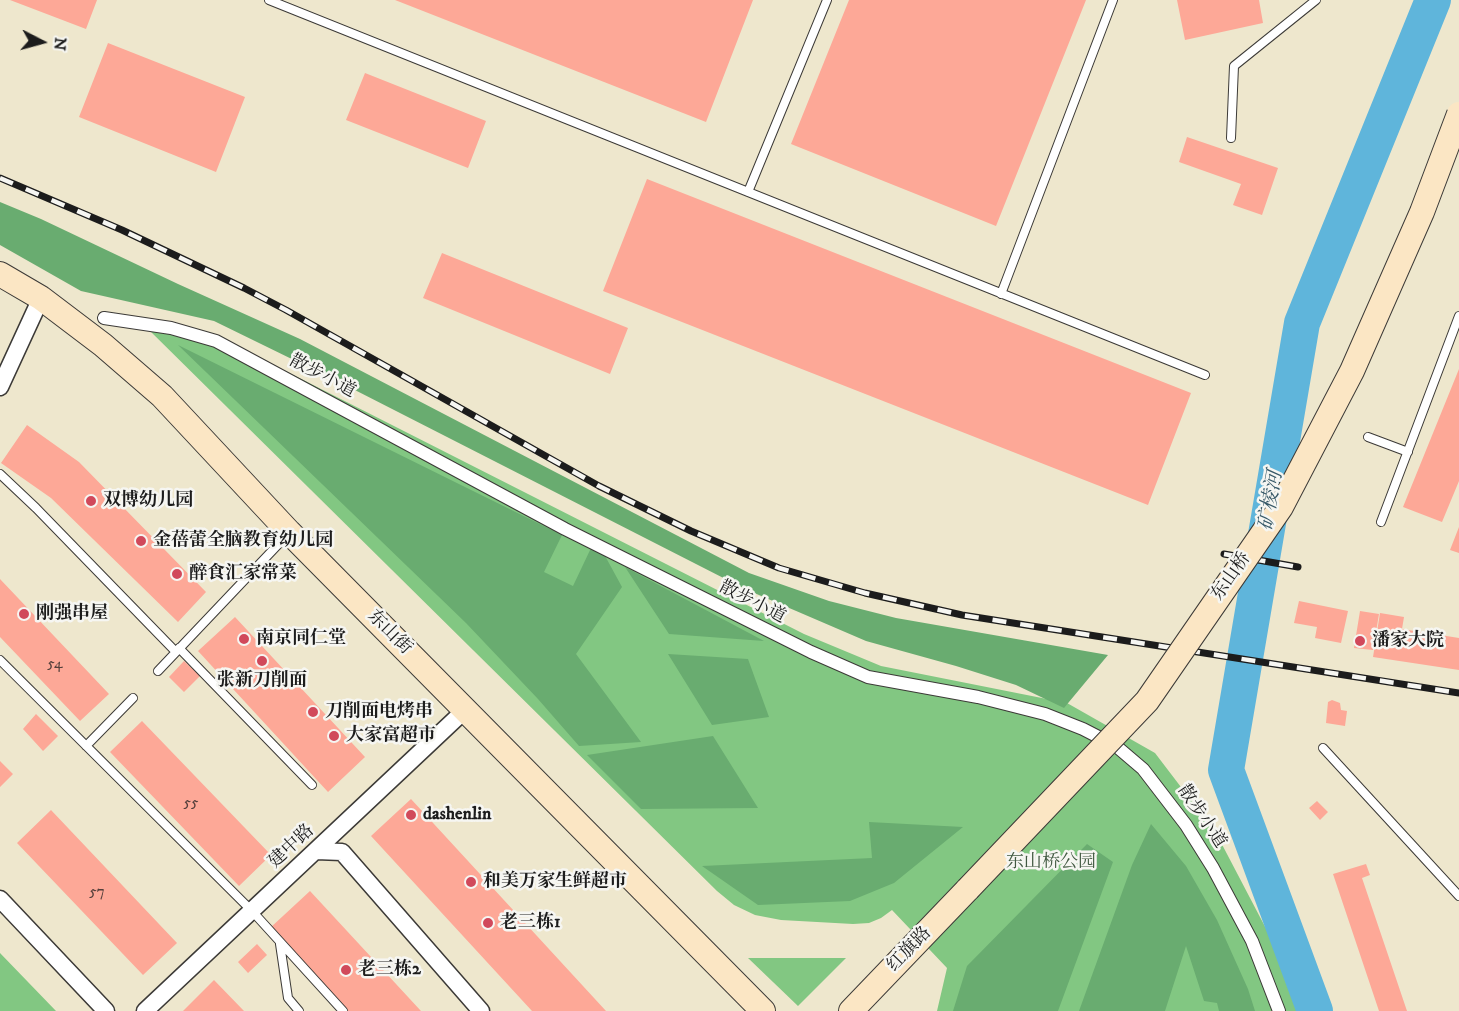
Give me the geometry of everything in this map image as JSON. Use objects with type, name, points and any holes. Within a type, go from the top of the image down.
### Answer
[{"type":"main road","name":"东山桥","points":[[968,889],[1146,701],[1281,507],[1352,371],[1422,212],[1459,114]]},
{"type":"main road","name":"东山街","points":[[0,274],[40,298],[103,345],[162,396],[289,532],[763,1011]]},
{"type":"main road","name":"红旗路","points":[[851,1011],[968,889]]},
{"type":"street","points":[[0,387],[40,298]]},
{"type":"street","name":"散步小道","points":[[104,318],[171,328],[216,341],[564,529],[811,652],[858,673],[1045,714],[1083,729],[1116,746],[1143,769],[1186,825],[1252,941],[1279,1011]]},
{"type":"street","name":"建中路","points":[[145,1011],[465,710]]},
{"type":"street","points":[[316,850],[342,852],[481,1011]]},
{"type":"street","points":[[0,898],[106,1011]]},
{"type":"lane","points":[[269,0],[1205,375]]},
{"type":"lane","points":[[748,192],[827,0]]},
{"type":"lane","points":[[1001,294],[1113,0]]},
{"type":"lane","points":[[1231,138],[1234,66],[1316,0]]},
{"type":"lane","points":[[1381,522],[1459,316]]},
{"type":"lane","points":[[1368,437],[1408,452]]},
{"type":"lane","points":[[0,474],[312,785]]},
{"type":"lane","points":[[158,671],[289,532]]},
{"type":"lane","points":[[0,660],[252,911],[343,1011]]},
{"type":"lane","points":[[86,746],[133,698]]},
{"type":"lane","points":[[1323,748],[1459,896]]},
{"type":"lane","points":[[280,943],[288,998],[299,1011]]},
{"type":"green space","points":[[0,202],[300,339],[749,573],[829,601],[896,618],[1108,655],[1064,708],[1016,685],[866,641],[745,589],[349,387],[214,321],[81,291],[0,245]]},
{"type":"green space","name":"东山桥公园","points":[[148,329],[252,354],[804,634],[881,666],[1067,703],[1155,753],[1216,833],[1272,940],[1297,1011],[937,1011],[947,968],[892,910],[869,923],[853,924],[781,920],[755,915],[734,905],[717,891]]},
{"type":"green space","points":[[178,345],[562,535],[544,572],[573,586],[591,548],[604,554],[622,587],[576,654],[641,742],[579,746],[466,623]]},
{"type":"green space","points":[[625,567],[764,641],[669,634]]},
{"type":"green space","points":[[668,654],[748,659],[769,717],[712,725]]},
{"type":"green space","points":[[713,736],[758,808],[641,809],[587,755]]},
{"type":"green space","points":[[869,822],[963,827],[894,883],[850,901],[758,905],[702,866],[872,858]]},
{"type":"green space","points":[[1151,824],[1186,866],[1217,920],[1248,989],[1255,1011],[1219,1011],[1217,1003],[1204,1001],[1186,946],[1165,1011],[1079,1011],[1132,865]]},
{"type":"green space","points":[[1087,844],[1113,862],[1058,1011],[953,1011],[967,966]]},
{"type":"green space","points":[[0,953],[56,1011],[0,1011]]},
{"type":"green space","points":[[748,958],[846,958],[798,1006]]},
{"type":"building","points":[[10,0],[97,0],[86,29]]},
{"type":"building","points":[[395,0],[753,0],[706,122]]},
{"type":"building","points":[[849,0],[1086,0],[996,226],[791,144]]},
{"type":"building","points":[[1177,0],[1259,0],[1263,23],[1185,40]]},
{"type":"building","points":[[108,43],[245,97],[216,172],[79,117]]},
{"type":"building","points":[[365,73],[486,121],[468,168],[346,120]]},
{"type":"building","points":[[1187,137],[1278,168],[1262,215],[1233,205],[1241,184],[1179,162]]},
{"type":"building","points":[[647,179],[1191,393],[1148,505],[603,291]]},
{"type":"building","points":[[442,253],[628,328],[610,374],[423,298]]},
{"type":"building","points":[[1459,369],[1459,481],[1442,522],[1403,507]]},
{"type":"building","points":[[27,425],[79,462],[206,592],[178,622],[51,498],[1,463]]},
{"type":"building","points":[[1459,527],[1459,553],[1450,550]]},
{"type":"building","points":[[0,579],[109,694],[80,721],[0,637]]},
{"type":"building","points":[[1299,601],[1348,611],[1341,643],[1315,638],[1317,627],[1294,623]]},
{"type":"building","points":[[1360,611],[1379,614],[1373,650],[1354,648]]},
{"type":"building","points":[[1380,613],[1404,617],[1402,629],[1459,638],[1459,670],[1373,657]]},
{"type":"building","points":[[235,617],[365,757],[328,792],[198,651]]},
{"type":"building","points":[[184,661],[200,676],[184,692],[169,677]]},
{"type":"building","points":[[1332,700],[1340,703],[1341,710],[1347,711],[1345,726],[1326,723],[1328,702]]},
{"type":"building","points":[[36,714],[58,736],[43,751],[23,729]]},
{"type":"building","points":[[142,721],[271,855],[239,886],[110,752]]},
{"type":"building","points":[[0,761],[13,774],[0,787]]},
{"type":"building","name":"老三栋1","points":[[411,799],[606,1011],[532,1011],[371,836]]},
{"type":"building","points":[[1317,801],[1328,812],[1320,820],[1309,808]]},
{"type":"building","points":[[51,810],[177,943],[143,975],[17,843]]},
{"type":"building","points":[[1366,864],[1370,875],[1362,878],[1407,1011],[1379,1011],[1333,874]]},
{"type":"building","name":"老三栋2","points":[[310,891],[421,1011],[347,1011],[270,928]]},
{"type":"building","points":[[257,944],[267,955],[248,973],[238,962]]},
{"type":"building","points":[[214,980],[244,1011],[183,1011]]},
{"type":"waterway","name":"矿棱河","points":[[1315,1011],[1226,770],[1302,323],[1433,0]]},
{"type":"railway","points":[[0,178],[122,230],[244,288],[599,486],[691,531],[779,568],[865,593],[962,615],[1459,693]]},
{"type":"railway","points":[[1224,554],[1298,567]]},
{"type":"place","name":"双博幼儿园","points":[[91,501]]},
{"type":"place","name":"金蓓蕾全脑教育幼儿园","points":[[141,541]]},
{"type":"place","name":"醉食汇家常菜","points":[[177,574]]},
{"type":"place","name":"刚强串屋","points":[[24,614]]},
{"type":"place","name":"南京同仁堂","points":[[244,639]]},
{"type":"place","name":"潘家大院","points":[[1360,641]]},
{"type":"place","name":"张新刀削面","points":[[262,661]]},
{"type":"place","name":"刀削面电烤串","points":[[313,712]]},
{"type":"place","name":"大家富超市","points":[[334,736]]},
{"type":"place","name":"dashenlin","points":[[411,815]]},
{"type":"place","name":"和美万家生鲜超市","points":[[471,882]]},
{"type":"place","name":"老三栋1","points":[[488,923]]},
{"type":"place","name":"老三栋2","points":[[346,970]]}]
